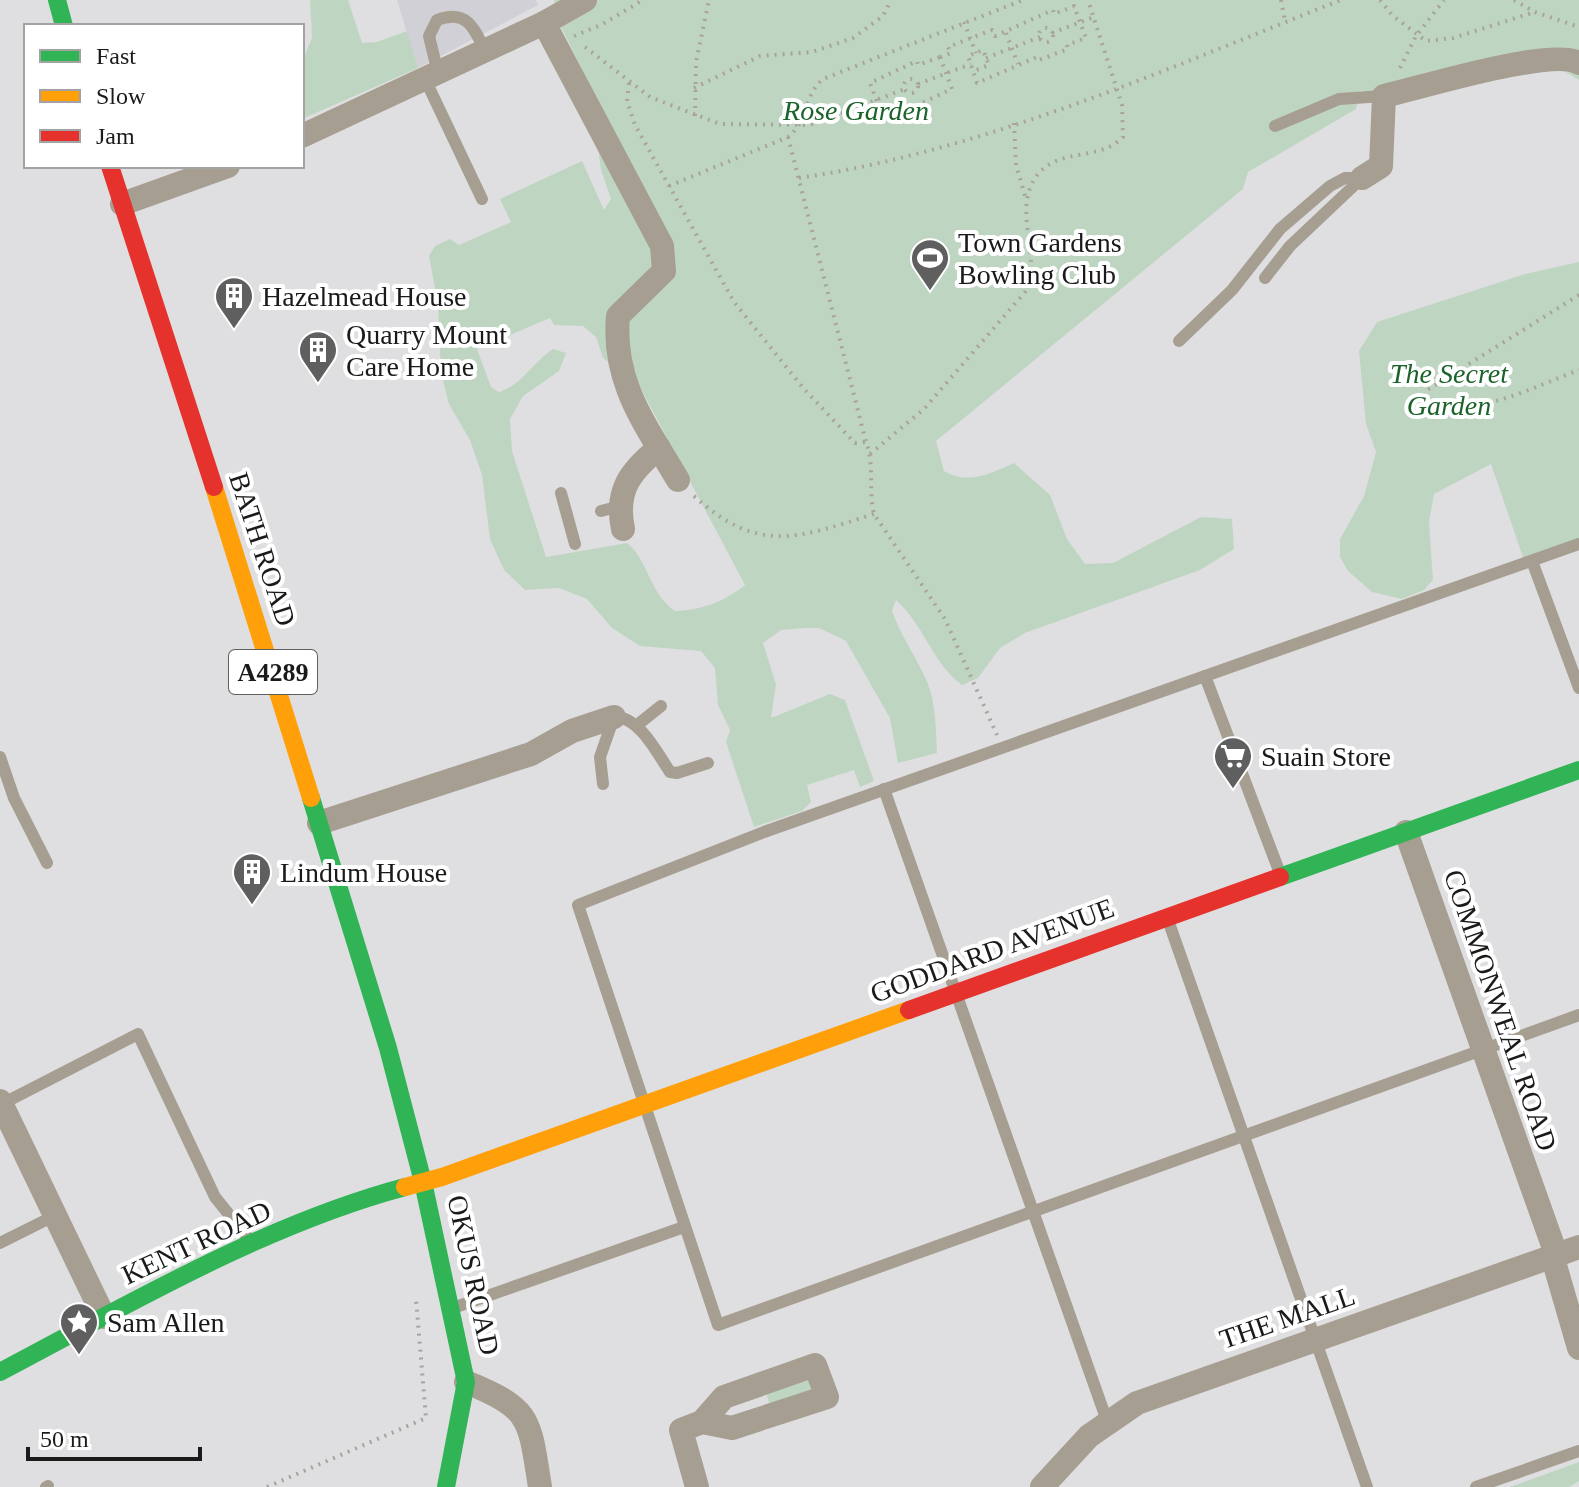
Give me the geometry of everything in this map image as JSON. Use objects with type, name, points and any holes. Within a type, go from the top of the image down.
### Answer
[{"type":"street","points":[[57,0],[63,24]]},
{"type":"street","points":[[304,135],[485,51],[585,0]]},
{"type":"street","points":[[550,16],[655,228],[666,259],[660,278],[625,306],[618,316],[617,333],[626,390],[678,480]]},
{"type":"street","points":[[1362,178],[1381,166],[1384,96],[1534,61],[1572,59],[1579,63]]},
{"type":"street","name":"BATH ROAD","points":[[111,168],[319,823],[388,1048],[423,1182]]},
{"type":"street","points":[[122,204],[222,168]]},
{"type":"street","points":[[615,515],[630,475],[659,448]]},
{"type":"street","points":[[319,823],[531,754],[572,731],[625,721]]},
{"type":"street","name":"GODDARD AVENUE","points":[[423,1182],[1579,770]]},
{"type":"street","name":"COMMONWEAL ROAD","points":[[1406,832],[1483,1049],[1562,1252],[1579,1348]]},
{"type":"street","points":[[1,1102],[104,1317]]},
{"type":"street","name":"KENT ROAD","points":[[0,1372],[252,1245],[353,1201],[423,1182]]},
{"type":"street","name":"OKUS ROAD","points":[[423,1182],[466,1382],[508,1400],[521,1414],[532,1438],[540,1487]]},
{"type":"street","name":"THE MALL","points":[[1042,1487],[1107,1421],[1159,1394],[1562,1252]]},
{"type":"street","name":"A4289","points":[[446,1487],[466,1382]]},
{"type":"street","points":[[697,1487],[681,1430],[702,1422]]},
{"type":"lane","points":[[482,199],[431,76],[429,36],[437,20],[454,16],[464,18],[474,28],[485,51]]},
{"type":"lane","points":[[1275,126],[1339,99],[1384,96]]},
{"type":"lane","points":[[1179,341],[1232,290],[1280,229],[1330,186],[1345,178],[1362,178]]},
{"type":"lane","points":[[1265,278],[1290,246],[1362,178]]},
{"type":"lane","points":[[561,493],[574,519],[575,544]]},
{"type":"lane","points":[[1579,544],[1003,750],[884,789],[578,905],[718,1325],[1032,1209],[1579,1015]]},
{"type":"lane","points":[[1532,561],[1579,688]]},
{"type":"lane","points":[[1205,676],[1281,876]]},
{"type":"lane","points":[[603,784],[600,757],[625,721],[661,706]]},
{"type":"lane","points":[[625,721],[670,772],[677,773],[708,763]]},
{"type":"lane","points":[[0,757],[14,798],[47,863]]},
{"type":"lane","points":[[884,789],[1107,1421]]},
{"type":"lane","points":[[1167,918],[1367,1487]]},
{"type":"lane","points":[[1,1102],[138,1034],[215,1197],[252,1245]]},
{"type":"lane","points":[[0,1243],[54,1216]]},
{"type":"lane","points":[[449,1301],[684,1227]]},
{"type":"lane","points":[[1476,1487],[1579,1451]]},
{"type":"path","points":[[571,36],[601,25],[643,0]]},
{"type":"path","points":[[695,117],[694,88],[709,0]]},
{"type":"path","points":[[694,88],[760,56],[812,52],[853,38],[883,16],[891,0]]},
{"type":"path","points":[[669,186],[788,137],[801,126],[813,87],[823,79],[1023,0]]},
{"type":"path","points":[[1027,202],[1040,172],[1053,162],[1095,153],[1118,142],[1125,131],[1122,105],[1088,0]]},
{"type":"path","points":[[1281,0],[1285,21]]},
{"type":"path","points":[[799,178],[892,161],[1014,123],[1341,0]]},
{"type":"path","points":[[1380,0],[1416,36],[1426,41],[1453,38],[1535,12]]},
{"type":"path","points":[[1384,96],[1416,36],[1444,0]]},
{"type":"path","points":[[1514,0],[1535,12],[1579,27]]},
{"type":"path","points":[[940,57],[952,89],[918,105],[882,115],[870,83],[903,66],[951,53],[948,47],[992,30],[995,36],[1039,15],[1074,6],[1086,38],[977,83],[968,56],[983,50],[989,65],[974,71]]},
{"type":"path","points":[[1039,15],[1044,29],[1052,33]]},
{"type":"path","points":[[1048,42],[1052,33],[1094,17]]},
{"type":"path","points":[[964,22],[976,53]]},
{"type":"path","points":[[986,58],[1040,37],[1044,29]]},
{"type":"path","points":[[1006,32],[1018,64]]},
{"type":"path","points":[[1040,37],[1048,42],[1053,54]]},
{"type":"path","points":[[913,93],[918,84],[971,64]]},
{"type":"path","points":[[903,66],[908,80],[905,89]]},
{"type":"path","points":[[908,80],[918,84]]},
{"type":"path","points":[[866,442],[855,443],[848,437],[757,333],[734,302],[635,125],[627,101],[629,83],[650,97],[695,117],[749,127],[801,126],[905,89],[913,93],[918,105]]},
{"type":"path","points":[[870,454],[924,409],[1025,292],[1031,280],[1033,266],[1027,202],[1016,165],[1014,123]]},
{"type":"path","points":[[788,137],[870,454],[874,514],[945,619],[971,669],[1003,750]]},
{"type":"path","points":[[1579,295],[1458,368],[1424,392],[1423,398],[1453,407],[1491,404],[1579,370]]},
{"type":"path","points":[[678,480],[714,514],[768,537],[818,534],[874,514]]},
{"type":"path","points":[[267,1487],[426,1418],[416,1296],[449,1301]]},
{"type":"shaded area","points":[[397,0],[536,0],[538,5],[418,68]]},
{"type":"green space","points":[[310,0],[348,0],[362,43],[377,42],[407,31],[418,68],[304,118],[304,57],[312,38]]},
{"type":"green space","name":"Rose Garden","points":[[554,0],[1579,0],[1579,80],[1556,66],[1371,99],[1361,90],[1356,109],[1248,172],[1243,189],[936,441],[944,471],[953,475],[971,478],[1014,463],[1050,495],[1067,539],[1085,564],[1113,563],[1201,517],[1232,519],[1234,549],[1200,570],[1025,633],[1000,648],[978,678],[962,685],[943,666],[914,621],[896,600],[892,611],[931,692],[937,753],[898,763],[890,718],[846,641],[819,628],[781,630],[763,643],[776,684],[771,718],[830,694],[845,700],[874,781],[860,787],[854,770],[807,785],[811,802],[802,811],[754,827],[726,742],[730,730],[718,705],[715,668],[701,651],[640,646],[612,628],[587,599],[559,588],[525,590],[504,570],[490,539],[482,475],[470,440],[449,404],[441,373],[438,304],[429,256],[435,246],[450,239],[459,245],[511,222],[500,199],[582,161],[604,210],[611,199],[601,170],[589,83],[559,23]],"holes":[[[550,318],[554,325],[583,326],[596,337],[603,358],[640,387],[745,585],[737,591],[712,604],[675,611],[659,595],[640,558],[627,543],[546,557],[512,451],[510,419],[523,396],[559,371],[566,353],[553,349],[521,379],[499,392],[491,387],[477,349]]]},
{"type":"green space","name":"The Secret Garden","points":[[1579,262],[1579,541],[1524,560],[1491,464],[1434,494],[1429,522],[1433,580],[1424,590],[1402,599],[1372,592],[1348,571],[1340,557],[1340,539],[1364,496],[1376,452],[1366,424],[1359,351],[1377,322],[1525,274]]},
{"type":"green space","points":[[804,1377],[813,1384],[811,1395],[770,1405],[765,1390]]},
{"type":"green space","points":[[1579,1462],[1579,1481],[1569,1487],[1510,1487]]},
{"type":"traffic: fast","points":[[57,0],[63,24]]},
{"type":"traffic: fast","points":[[1280,877],[1579,770]]},
{"type":"traffic: fast","points":[[311,798],[388,1048],[423,1182],[466,1382],[446,1487]]},
{"type":"traffic: fast","points":[[0,1372],[249,1244],[301,1222],[405,1187]]},
{"type":"traffic: slow","points":[[214,487],[311,798]]},
{"type":"traffic: slow","points":[[405,1187],[442,1177],[909,1010]]},
{"type":"traffic: jam","points":[[111,168],[214,487]]},
{"type":"traffic: jam","points":[[909,1010],[1280,877]]},
{"type":"place","name":"Town Gardens Bowling Club","points":[[930,292]]},
{"type":"place","name":"Hazelmead House","points":[[234,330]]},
{"type":"place","name":"Quarry Mount Care Home","points":[[318,384]]},
{"type":"place","name":"Suain Store","points":[[1233,790]]},
{"type":"place","name":"Lindum House","points":[[252,906]]},
{"type":"place","name":"Sam Allen","points":[[79,1356]]}]
